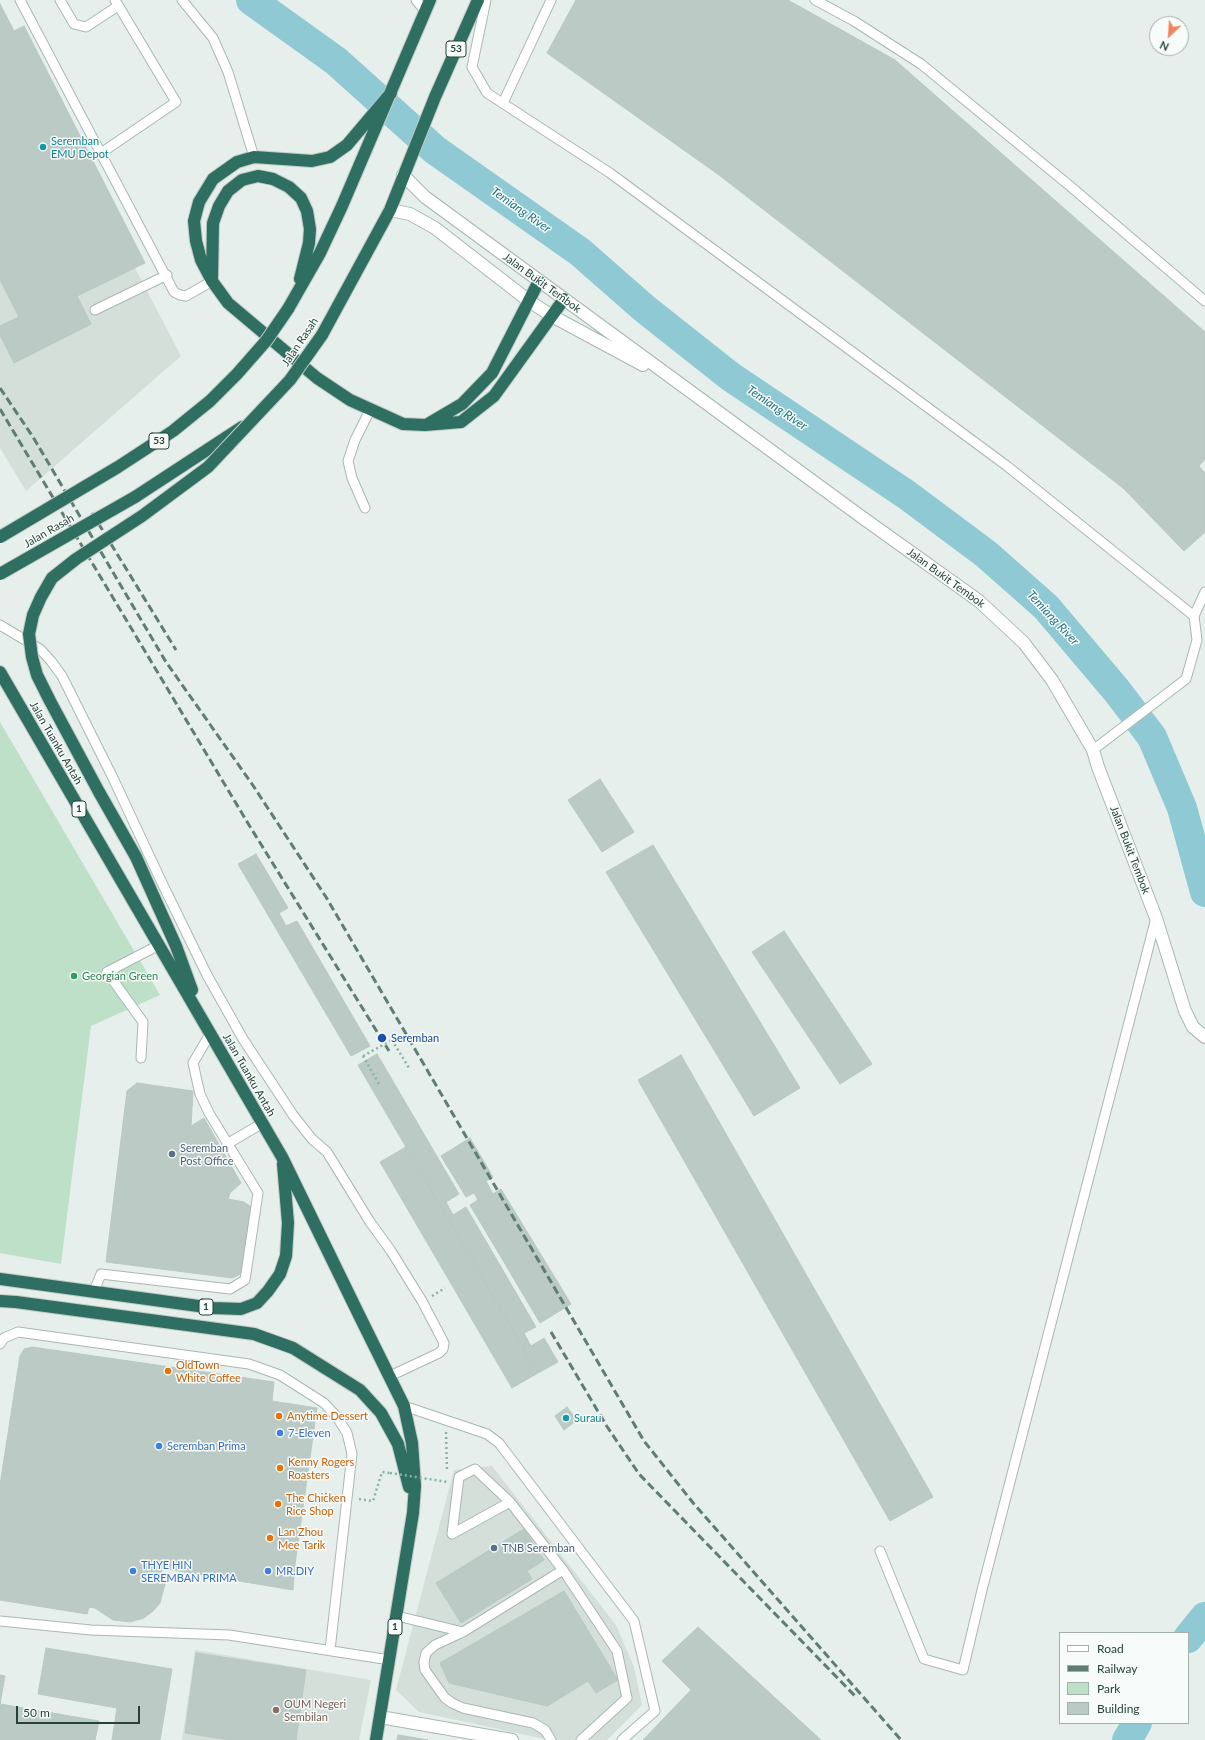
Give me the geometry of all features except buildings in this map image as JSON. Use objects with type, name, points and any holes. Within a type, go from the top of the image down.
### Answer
[{"type":"highway","name":"Jalan Rasah","points":[[0,574],[135,497],[255,419],[290,380],[322,335],[390,210],[410,156],[478,0]]},
{"type":"highway","name":"Jalan Rasah","points":[[0,537],[118,467],[173,431],[210,400],[237,374],[266,341],[297,294],[320,253],[336,220],[370,126],[391,93],[428,6]]},
{"type":"highway","points":[[370,126],[330,157],[312,161],[254,157],[237,162],[213,179],[199,202],[194,221],[196,241],[201,260],[212,281],[228,303],[249,322],[317,378],[350,400],[403,424],[425,425],[461,422],[494,396],[564,299]]},
{"type":"highway","points":[[212,281],[213,223],[219,206],[228,191],[242,180],[258,176],[273,179],[289,187],[301,198],[307,211],[310,228],[309,243],[297,294]]},
{"type":"highway","points":[[425,425],[462,404],[492,373],[539,281]]},
{"type":"highway","points":[[202,1020],[176,946],[136,857],[99,792],[37,675],[32,657],[29,634],[33,615],[52,578],[76,559],[142,516],[208,467],[255,419]]},
{"type":"highway","name":"Jalan Tuanku Antah","points":[[0,672],[261,1124],[282,1157],[390,1376],[404,1406],[412,1443],[415,1486],[414,1513]]},
{"type":"highway","name":"1","points":[[0,1279],[213,1308],[241,1309],[257,1302],[268,1291],[280,1274],[286,1256],[288,1222],[282,1157]]},
{"type":"highway","name":"1","points":[[0,1301],[254,1334],[293,1348],[360,1390],[381,1413],[398,1444],[407,1475],[414,1513],[376,1740]]},
{"type":"street","name":"Jalan Bukit Tembok","points":[[403,175],[425,197],[979,601],[1024,643],[1052,680],[1093,750],[1098,767],[1156,918],[1185,1011],[1193,1027],[1205,1036]]},
{"type":"street","name":"Jalan Bukit Tembok","points":[[390,210],[410,214],[435,228],[529,301],[552,316],[684,387]]},
{"type":"street","points":[[380,1717],[505,1739]]},
{"type":"lane","points":[[20,0],[167,276],[174,292],[186,296],[212,281]]},
{"type":"lane","points":[[60,0],[74,24],[86,26],[117,3],[176,102],[101,153]]},
{"type":"lane","points":[[182,0],[213,38],[228,72],[254,157]]},
{"type":"lane","points":[[416,0],[428,6]]},
{"type":"lane","points":[[486,0],[472,67],[487,93],[610,173],[1007,466],[1194,616]]},
{"type":"lane","points":[[503,103],[551,0]]},
{"type":"lane","points":[[815,0],[854,21],[921,64],[1070,186],[1205,301]]},
{"type":"lane","points":[[95,310],[167,276]]},
{"type":"lane","points":[[365,508],[352,478],[348,461],[355,440],[370,410]]},
{"type":"lane","points":[[1093,750],[1186,679],[1197,640],[1194,616],[1205,592]]},
{"type":"lane","points":[[0,625],[40,650],[51,661],[62,676],[113,778],[197,954],[236,1026],[294,1116],[312,1140],[327,1152],[370,1222],[391,1250],[422,1301],[444,1343],[443,1349],[439,1353],[390,1376]]},
{"type":"lane","points":[[880,1551],[924,1659],[963,1670],[982,1590],[1156,918]]},
{"type":"lane","points":[[141,1058],[143,1022],[108,972],[159,945]]},
{"type":"lane","points":[[94,1291],[101,1274],[230,1289],[245,1280],[258,1193],[227,1144],[200,1094],[193,1063],[210,1034]]},
{"type":"lane","points":[[227,1144],[261,1124]]},
{"type":"lane","points":[[0,1344],[4,1338],[18,1332],[249,1364],[280,1375],[324,1404],[337,1416],[347,1433],[352,1454],[330,1650]]},
{"type":"lane","points":[[404,1406],[487,1434],[498,1443],[634,1621],[655,1711],[622,1740]]},
{"type":"lane","points":[[510,1502],[452,1534],[459,1477],[475,1469],[510,1502],[563,1570],[617,1651],[627,1698],[581,1740]]},
{"type":"lane","points":[[551,1740],[545,1730],[533,1723],[463,1708],[452,1703],[445,1698],[425,1670],[424,1662],[426,1653],[435,1645],[463,1632],[563,1570]]},
{"type":"lane","points":[[397,1616],[463,1632]]},
{"type":"lane","points":[[0,1621],[91,1630],[229,1635],[390,1660]]},
{"type":"path","points":[[379,1084],[363,1056],[392,1040],[409,1068]]},
{"type":"path","points":[[390,1473],[448,1482],[446,1420]]},
{"type":"shaded area","points":[[0,9],[181,356],[26,491],[0,448]]},
{"type":"shaded area","name":"TNB Seremban","points":[[492,1466],[616,1625],[634,1667],[642,1705],[607,1740],[549,1740],[419,1712],[396,1690],[454,1470]]},
{"type":"shaded area","name":"OUM Negeri Sembilan","points":[[195,1650],[371,1680],[359,1740],[182,1740]]},
{"type":"green space","name":"Georgian Green","points":[[0,722],[160,995],[91,1026],[61,1264],[0,1253]]},
{"type":"waterway","name":"Temiang River","points":[[251,0],[336,61],[435,150],[580,252],[645,309],[731,377],[907,495],[986,554],[1046,607],[1117,691],[1152,737],[1182,808],[1205,892]]},
{"type":"waterway","name":"Temiang River","points":[[1189,1637],[1205,1617]]},
{"type":"waterway","name":"Temiang River","points":[[1127,1740],[1136,1724]]},
{"type":"railway","points":[[0,388],[33,437],[166,662],[252,784],[326,897],[644,1441],[694,1504],[901,1740]]},
{"type":"railway","points":[[0,409],[249,825],[389,1051]]},
{"type":"railway","points":[[92,513],[176,650]]},
{"type":"railway","points":[[551,1332],[606,1425],[639,1474],[856,1697]]},
{"type":"place","name":"Seremban EMU Depot","points":[[43,147]]},
{"type":"place","name":"Georgian Green","points":[[74,976]]},
{"type":"place","name":"Seremban","points":[[382,1038]]},
{"type":"place","name":"Seremban Post Office","points":[[172,1154]]},
{"type":"place","name":"OldTown White Coffee","points":[[168,1371]]},
{"type":"place","name":"Anytime Dessert","points":[[279,1416]]},
{"type":"place","name":"Surau","points":[[566,1418]]},
{"type":"place","name":"7-Eleven","points":[[280,1433]]},
{"type":"place","name":"Seremban Prima","points":[[159,1446]]},
{"type":"place","name":"Kenny Rogers Roasters","points":[[280,1468]]},
{"type":"place","name":"The Chicken Rice Shop","points":[[278,1504]]},
{"type":"place","name":"Lan Zhou Mee Tarik","points":[[270,1538]]},
{"type":"place","name":"TNB Seremban","points":[[494,1548]]},
{"type":"place","name":"THYE HIN SEREMBAN PRIMA","points":[[133,1571]]},
{"type":"place","name":"MR.DIY","points":[[268,1571]]},
{"type":"place","name":"OUM Negeri Sembilan","points":[[276,1710]]}]
